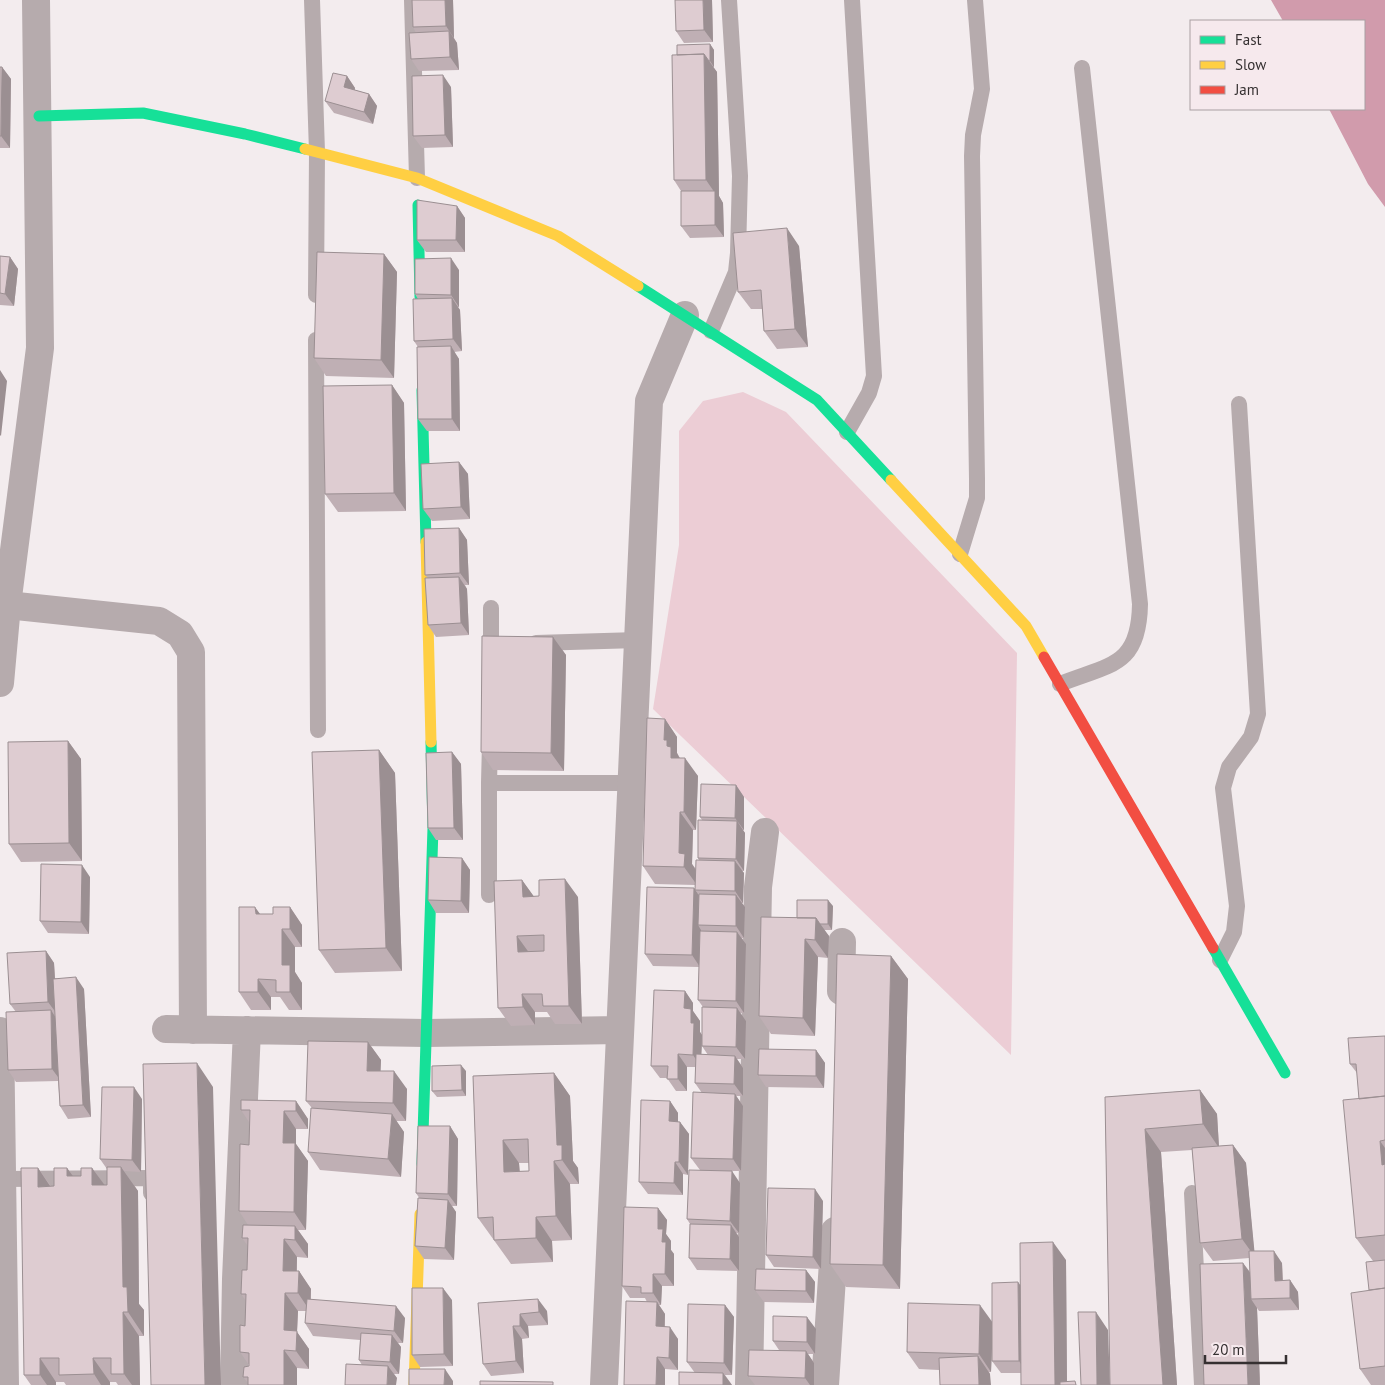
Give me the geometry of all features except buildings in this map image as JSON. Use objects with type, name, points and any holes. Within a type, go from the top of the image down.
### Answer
[{"type":"street","points":[[0,684],[7,605],[40,348],[37,226],[39,116],[36,0]]},
{"type":"street","points":[[39,116],[142,113],[245,134],[317,152],[558,236],[686,315],[817,400],[1026,626],[1286,1072]]},
{"type":"street","points":[[417,188],[420,306]]},
{"type":"street","points":[[604,1385],[649,401],[686,315]]},
{"type":"street","points":[[421,1180],[433,828],[422,375]]},
{"type":"street","points":[[7,605],[159,622],[180,634],[191,652],[193,1030]]},
{"type":"street","points":[[749,1385],[758,887],[765,832]]},
{"type":"street","points":[[840,1012],[842,942]]},
{"type":"street","points":[[166,1029],[426,1034],[620,1030]]},
{"type":"street","points":[[234,1385],[236,1279],[247,1030]]},
{"type":"street","points":[[0,1031],[6,1385]]},
{"type":"street","points":[[414,1385],[421,1200]]},
{"type":"street","points":[[825,1385],[836,1209]]},
{"type":"lane","points":[[312,0],[317,152],[316,307]]},
{"type":"lane","points":[[412,0],[417,188]]},
{"type":"lane","points":[[711,331],[736,272],[738,253],[740,176],[728,0]]},
{"type":"lane","points":[[847,432],[868,393],[874,376],[852,0]]},
{"type":"lane","points":[[960,554],[977,489],[972,156],[973,135],[982,89],[975,0]]},
{"type":"lane","points":[[1060,684],[1120,660],[1133,647],[1140,627],[1140,604],[1082,68]]},
{"type":"lane","points":[[316,326],[318,730]]},
{"type":"lane","points":[[1220,960],[1234,932],[1237,906],[1222,788],[1230,766],[1251,737],[1258,714],[1240,404]]},
{"type":"lane","points":[[490,664],[491,608]]},
{"type":"lane","points":[[490,644],[638,640]]},
{"type":"lane","points":[[489,896],[490,723]]},
{"type":"lane","points":[[489,782],[631,783]]},
{"type":"lane","points":[[152,1160],[152,1208]]},
{"type":"lane","points":[[2,1179],[152,1178]]},
{"type":"lane","points":[[1192,1193],[1202,1385]]},
{"type":"shaded area","points":[[1271,0],[1385,0],[1385,207],[1368,184],[1330,110],[1365,110],[1365,20],[1282,20]]},
{"type":"shaded area","points":[[743,392],[786,412],[1017,653],[1011,1055],[653,709],[679,545],[679,431],[703,401]]},
{"type":"traffic: fast","points":[[39,116],[143,113],[245,134],[305,149]]},
{"type":"traffic: fast","points":[[418,205],[420,297]]},
{"type":"traffic: fast","points":[[638,286],[817,400],[891,480]]},
{"type":"traffic: fast","points":[[422,390],[426,542]]},
{"type":"traffic: fast","points":[[422,1164],[433,828],[431,742]]},
{"type":"traffic: fast","points":[[1213,948],[1285,1073]]},
{"type":"traffic: slow","points":[[305,149],[417,178],[558,236],[638,286]]},
{"type":"traffic: slow","points":[[891,480],[1026,626],[1044,657]]},
{"type":"traffic: slow","points":[[426,542],[431,742]]},
{"type":"traffic: slow","points":[[414,1385],[420,1214]]},
{"type":"traffic: jam","points":[[1044,657],[1213,948]]}]
